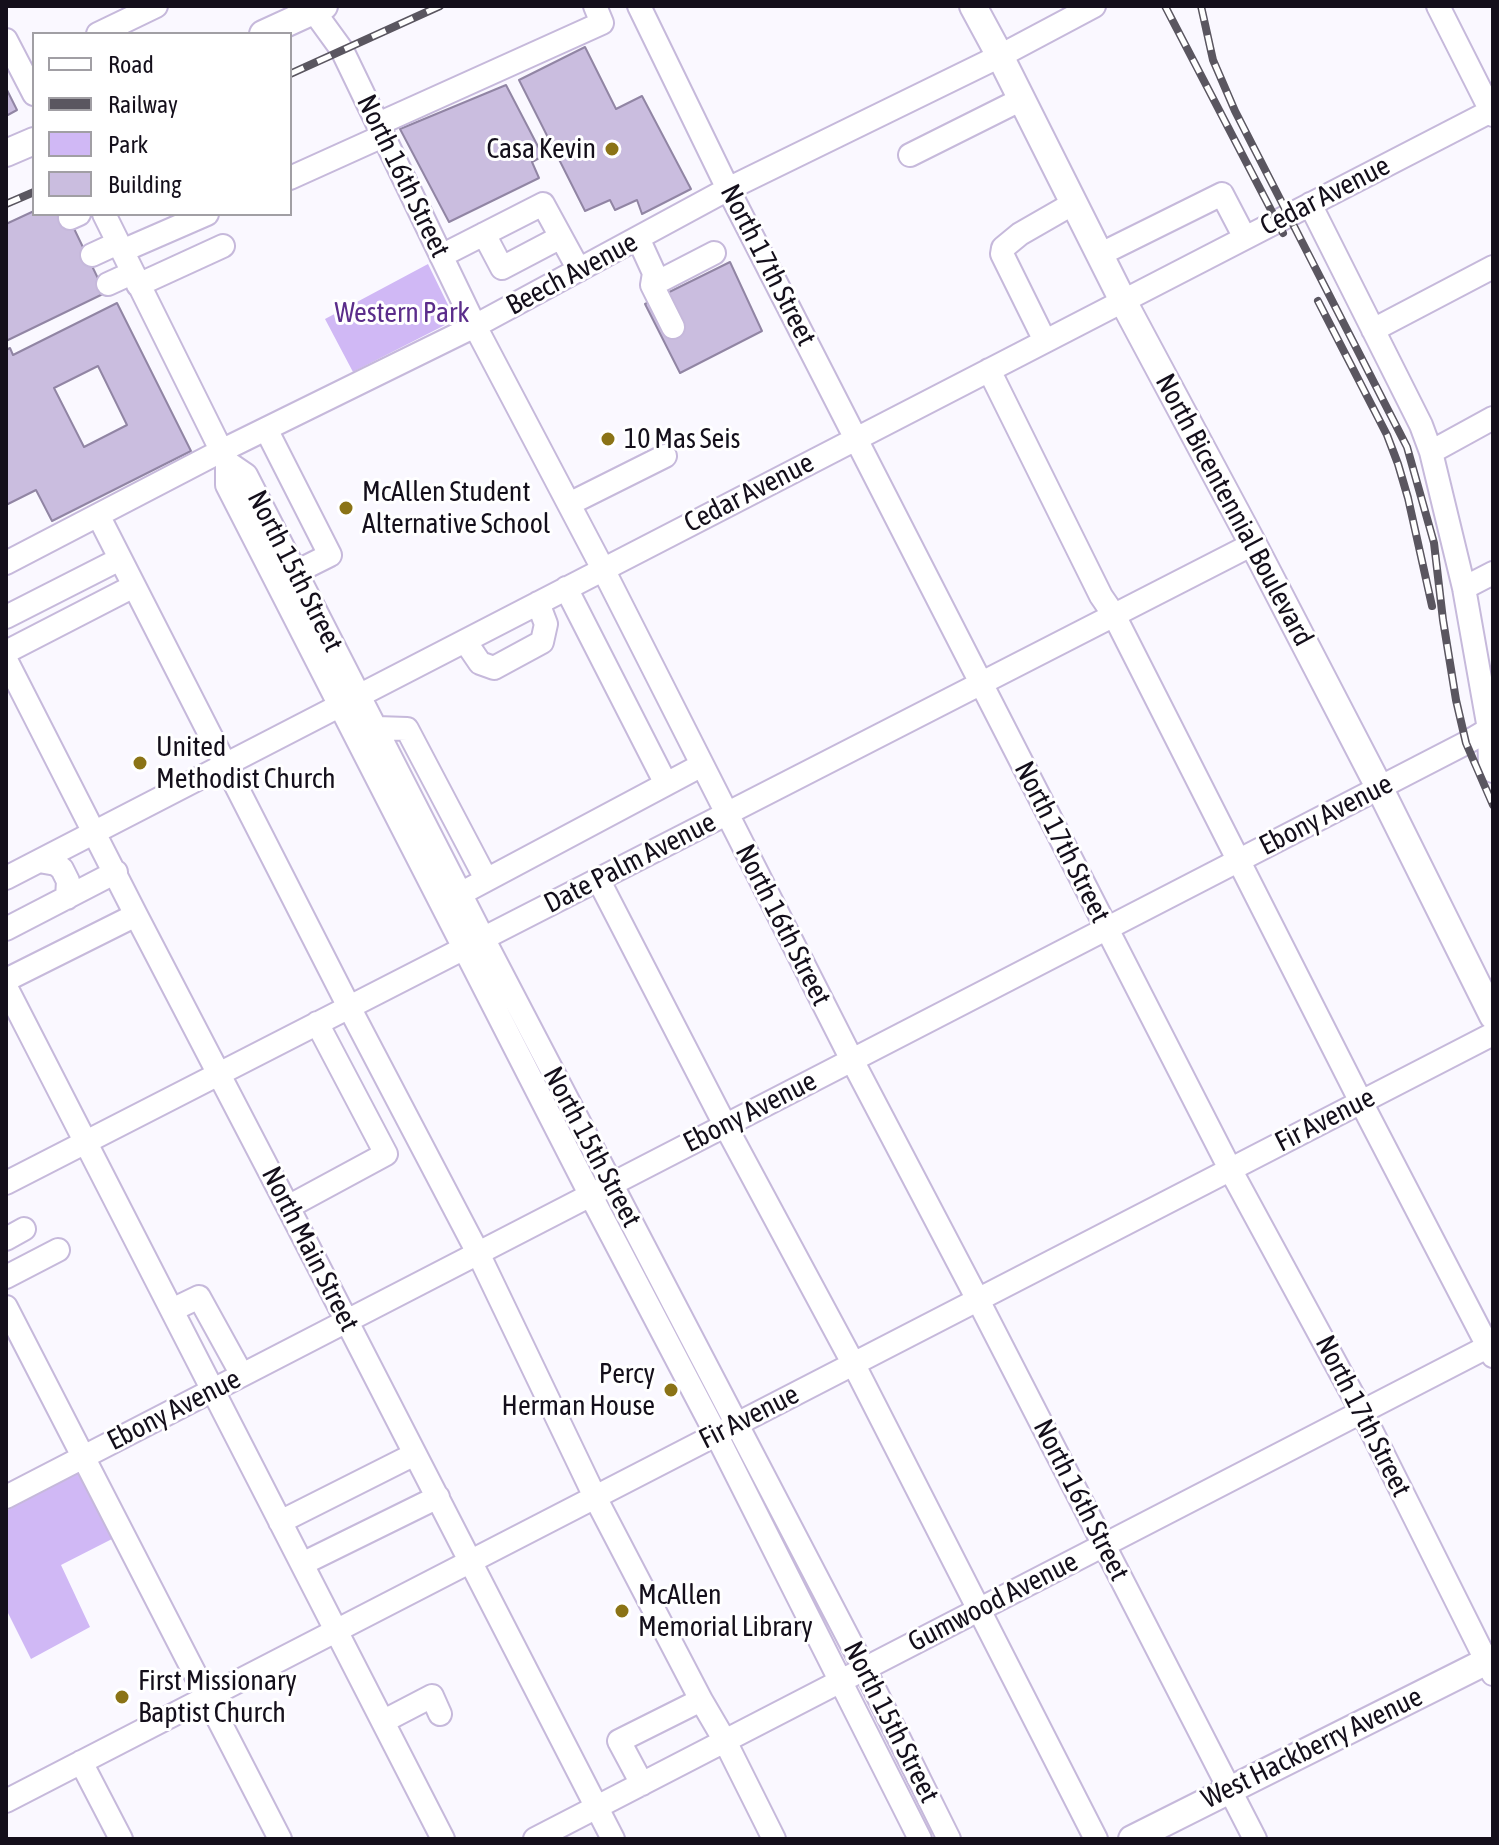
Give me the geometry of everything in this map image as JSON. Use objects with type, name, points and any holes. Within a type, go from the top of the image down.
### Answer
[{"type":"main road","name":"North Bicentennial Boulevard","points":[[973,6],[1099,255],[1379,787],[1493,1016]]},
{"type":"main road","points":[[267,32],[315,8]]},
{"type":"main road","points":[[6,153],[32,142]]},
{"type":"main road","name":"West Hackberry Avenue","points":[[1132,1839],[1229,1789],[1491,1665]]},
{"type":"street","points":[[102,32],[156,6]]},
{"type":"street","points":[[292,177],[380,130],[411,108],[602,23],[595,6]]},
{"type":"street","name":"North 17th Street","points":[[639,6],[728,189],[1106,928],[1230,1169],[1362,1412],[1491,1665]]},
{"type":"street","points":[[1438,6],[1492,112]]},
{"type":"street","name":"North 16th Street","points":[[315,8],[342,50],[475,326],[603,569],[852,1060],[1255,1839]]},
{"type":"street","name":"Beech Avenue","points":[[6,563],[98,515],[224,457],[266,429],[475,326],[728,189],[1000,56],[1084,8]]},
{"type":"street","points":[[6,40],[28,68]]},
{"type":"street","points":[[910,155],[1022,99]]},
{"type":"street","name":"Cedar Avenue","points":[[6,878],[1492,112]]},
{"type":"street","points":[[1099,255],[1222,194],[1245,238]]},
{"type":"street","points":[[1045,341],[1002,254],[1003,248],[1020,234],[1074,203]]},
{"type":"street","points":[[441,256],[543,204],[579,270]]},
{"type":"street","points":[[1310,204],[1421,425],[1431,452],[1464,588],[1491,728],[1490,765],[1493,771]]},
{"type":"street","name":"North 15th Street","points":[[105,216],[224,457],[227,485],[350,700],[474,943],[590,1194],[716,1434],[920,1839]]},
{"type":"street","points":[[92,255],[202,216]]},
{"type":"street","points":[[484,234],[502,268],[561,237]]},
{"type":"street","points":[[638,238],[654,273],[652,285],[673,327]]},
{"type":"street","points":[[108,284],[135,279],[223,246]]},
{"type":"street","points":[[652,285],[714,253]]},
{"type":"street","points":[[1373,330],[1493,267]]},
{"type":"street","points":[[989,370],[1101,596],[1114,615],[1361,1102],[1491,1349]]},
{"type":"street","points":[[1431,452],[1493,418]]},
{"type":"street","points":[[266,429],[330,555],[296,572]]},
{"type":"street","points":[[569,504],[665,456]]},
{"type":"street","name":"North 15th Street","points":[[224,457],[246,475],[296,572],[350,700],[377,728],[460,894],[474,943],[611,1183],[864,1668],[949,1839]]},
{"type":"street","points":[[98,515],[224,765],[478,1253],[595,1497],[774,1839]]},
{"type":"street","name":"Date Palm Avenue","points":[[6,1183],[1253,544]]},
{"type":"street","points":[[6,617],[120,559]]},
{"type":"street","points":[[1464,588],[1493,573]]},
{"type":"street","points":[[6,652],[134,586]]},
{"type":"street","points":[[566,588],[666,784]]},
{"type":"street","points":[[465,641],[480,663],[494,668],[542,642],[546,624],[538,603]]},
{"type":"street","name":"North Main Street","points":[[6,660],[613,1839]]},
{"type":"street","points":[[377,728],[407,729],[486,879]]},
{"type":"street","name":"Ebony Avenue","points":[[6,1497],[1491,728]]},
{"type":"street","points":[[460,894],[702,765]]},
{"type":"street","points":[[39,861],[56,864],[62,869],[68,881],[67,898]]},
{"type":"street","points":[[6,929],[116,872]]},
{"type":"street","points":[[598,879],[853,1363],[1096,1839]]},
{"type":"street","points":[[6,980],[136,915]]},
{"type":"street","points":[[6,987],[443,1839]]},
{"type":"street","points":[[288,1207],[386,1154],[317,1023]]},
{"type":"street","name":"Fir Avenue","points":[[6,1801],[1493,1034]]},
{"type":"street","points":[[6,1277],[58,1250]]},
{"type":"street","points":[[172,1310],[199,1297],[242,1375]]},
{"type":"street","points":[[6,1307],[280,1839]]},
{"type":"street","name":"Gumwood Avenue","points":[[535,1839],[1362,1412],[1491,1349]]},
{"type":"street","points":[[280,1522],[415,1454]]},
{"type":"street","points":[[302,1564],[438,1497]]},
{"type":"street","points":[[384,1721],[432,1696],[440,1714]]},
{"type":"street","points":[[642,1784],[619,1741],[701,1700]]},
{"type":"street","points":[[81,1762],[121,1839]]},
{"type":"green space","name":"Western Park","points":[[428,264],[452,313],[447,324],[353,372],[325,319]]},
{"type":"green space","points":[[79,1472],[112,1539],[61,1565],[90,1627],[31,1659],[6,1609],[6,1511]]},
{"type":"building","name":"Casa Kevin","points":[[585,47],[616,109],[642,96],[691,189],[642,214],[637,200],[615,210],[610,200],[585,211],[519,80]]},
{"type":"building","points":[[506,85],[543,156],[532,162],[539,178],[449,222],[400,129]]},
{"type":"building","points":[[6,88],[17,110],[6,116]]},
{"type":"building","points":[[32,212],[32,216],[68,216],[105,293],[6,341],[6,224]]},
{"type":"building","points":[[730,262],[762,331],[680,373],[645,304]]},
{"type":"building","points":[[117,303],[191,451],[52,521],[36,490],[6,505],[6,350],[10,348],[13,355]],"holes":[[[98,366],[127,425],[84,447],[54,388]]]},
{"type":"railway","points":[[292,73],[440,6]]},
{"type":"railway","points":[[1165,6],[1283,233]]},
{"type":"railway","points":[[1201,6],[1213,60],[1235,111],[1407,447],[1434,543],[1443,620],[1466,743],[1493,805]]},
{"type":"railway","points":[[6,204],[32,193]]},
{"type":"railway","points":[[1318,301],[1387,435],[1398,464],[1432,606]]},
{"type":"place","name":"Casa Kevin","points":[[612,149]]},
{"type":"place","name":"10 Mas Seis","points":[[608,439]]},
{"type":"place","name":"McAllen Student Alternative School","points":[[346,508]]},
{"type":"place","name":"United Methodist Church","points":[[140,763]]},
{"type":"place","name":"Percy Herman House","points":[[671,1390]]},
{"type":"place","name":"McAllen Memorial Library","points":[[622,1611]]},
{"type":"place","name":"First Missionary Baptist Church","points":[[122,1697]]}]
